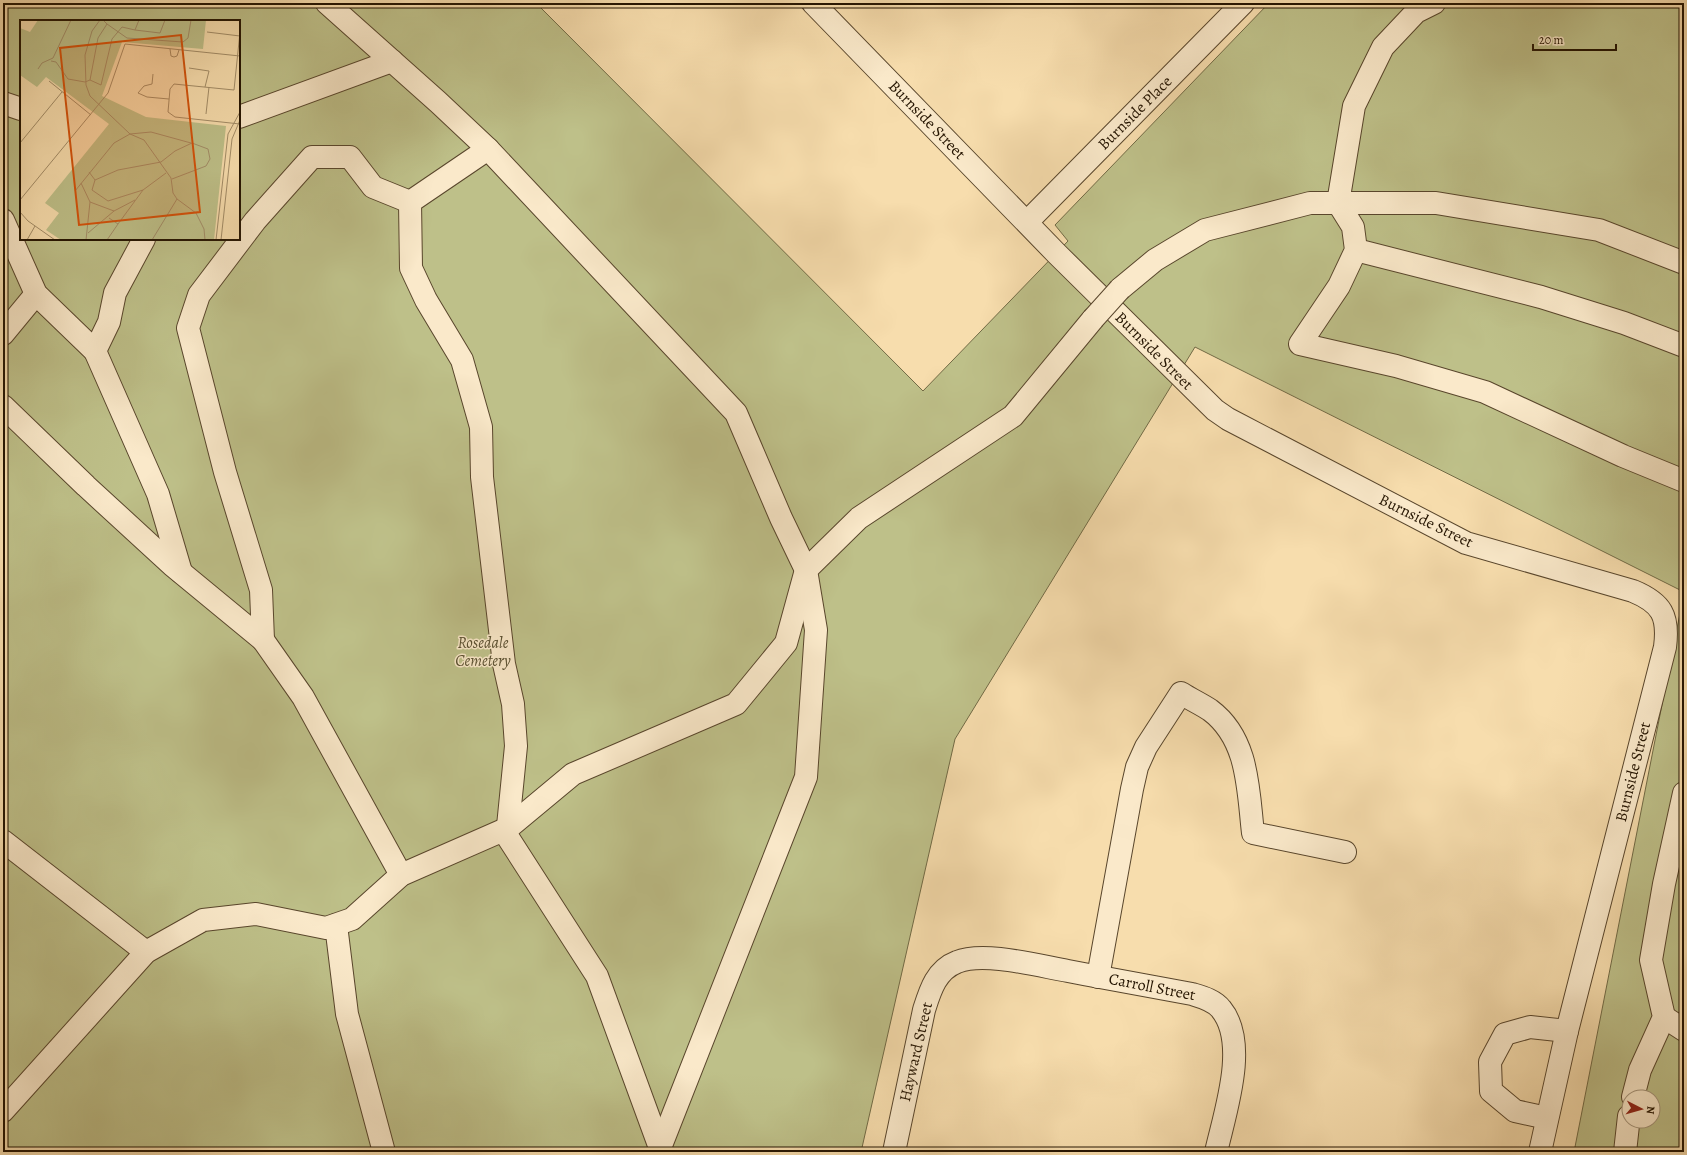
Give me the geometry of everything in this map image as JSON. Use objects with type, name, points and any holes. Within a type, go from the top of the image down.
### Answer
[{"type":"street","points":[[327,3],[488,150],[736,413],[781,518],[806,570],[816,630],[806,777],[660,1150]]},
{"type":"street","name":"Burnside Street","points":[[813,3],[1205,402],[1228,419],[1466,543],[1633,591],[1646,596],[1657,606],[1664,616],[1667,631],[1665,647],[1567,1031],[1540,1152]]},
{"type":"street","name":"Burnside Place","points":[[1027,222],[1243,3]]},
{"type":"street","points":[[1434,3],[1416,12],[1383,47],[1354,106],[1338,203],[1353,227],[1356,250],[1339,286],[1300,344],[1396,366],[1485,392],[1623,456],[1684,481]]},
{"type":"street","points":[[240,117],[392,61]]},
{"type":"street","points":[[3,103],[20,109]]},
{"type":"street","points":[[410,202],[488,150]]},
{"type":"street","points":[[263,640],[261,590],[225,472],[188,328],[199,295],[255,221],[312,157],[350,157],[373,187],[410,202]]},
{"type":"street","points":[[410,202],[411,268],[426,300],[462,360],[481,427],[482,477],[504,664],[513,704],[516,746],[507,836],[597,976],[660,1150]]},
{"type":"street","points":[[3,1111],[146,952],[203,920],[256,914],[326,928],[352,919],[401,875],[508,828],[573,774],[736,704],[786,643],[806,570],[859,518],[1013,416],[1120,288],[1154,260],[1205,230],[1310,202],[1436,203],[1599,230],[1684,263]]},
{"type":"street","points":[[3,220],[36,294],[95,351],[158,494],[181,572]]},
{"type":"street","points":[[95,351],[109,322],[115,293],[143,240]]},
{"type":"street","points":[[1356,250],[1541,297],[1624,323],[1684,346]]},
{"type":"street","points":[[3,334],[36,294]]},
{"type":"street","points":[[3,406],[86,486],[181,572],[263,640],[303,697],[401,875]]},
{"type":"street","points":[[1098,977],[1137,767],[1146,747],[1181,693],[1210,710],[1222,721],[1241,752],[1246,772],[1253,833],[1345,852]]},
{"type":"street","points":[[1635,1089],[1640,1070],[1664,1017],[1651,960],[1664,884],[1684,793]]},
{"type":"street","points":[[3,840],[146,952]]},
{"type":"street","points":[[336,925],[347,1014],[384,1152]]},
{"type":"street","name":"Carroll Street","points":[[957,962],[976,958],[994,959],[1098,977],[1192,994],[1208,999],[1221,1008],[1229,1022],[1234,1038],[1235,1057],[1233,1075],[1216,1152]]},
{"type":"street","name":"Hayward Street","points":[[894,1152],[924,1010],[930,991],[941,972],[957,962]]},
{"type":"street","points":[[1664,1017],[1684,1030]]},
{"type":"street","points":[[1547,1118],[1515,1111],[1491,1091],[1490,1062],[1505,1034],[1530,1027],[1567,1031]]},
{"type":"street","points":[[1625,1152],[1628,1129]]},
{"type":"green space","name":"Rosedale Cemetery","points":[[3,3],[536,3],[923,391],[1068,241],[1055,225],[1269,3],[1684,3],[1684,592],[1195,347],[955,739],[861,1152],[3,1152]]},
{"type":"green space","points":[[1684,593],[1684,1152],[1574,1152]]}]
